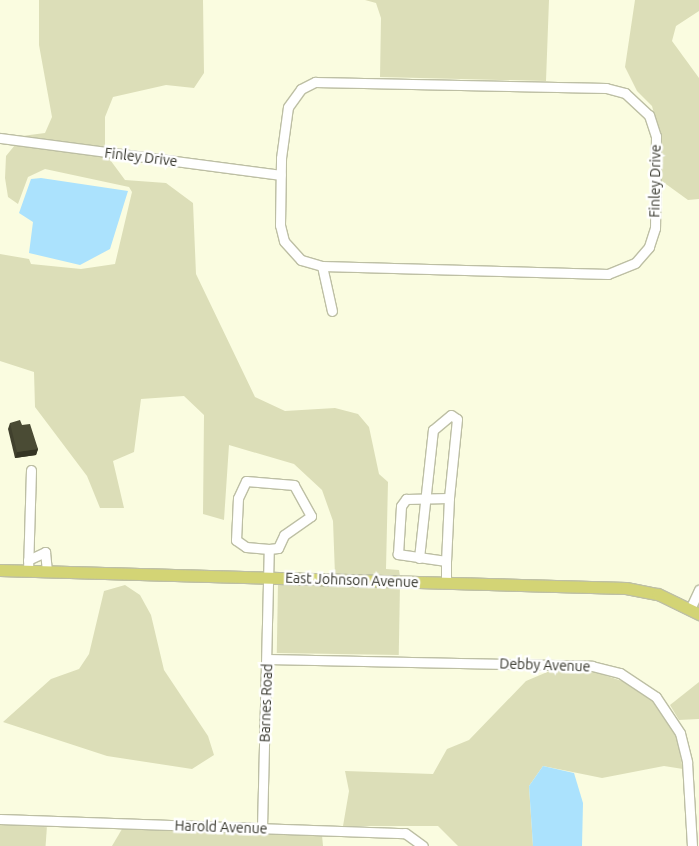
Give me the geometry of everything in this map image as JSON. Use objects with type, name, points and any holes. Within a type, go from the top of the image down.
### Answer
[{"type":"main road","name":"East Johnson Avenue","points":[[0,570],[28,565],[47,571],[626,588],[695,611]]},
{"type":"street","name":"Finley Drive","points":[[316,82],[606,88],[630,96],[649,115],[656,136],[655,228],[645,253],[626,268],[608,274],[322,266],[301,260],[284,241],[280,225],[288,107],[301,89],[316,82]]},
{"type":"street","name":"Finley Drive","points":[[0,138],[282,175]]},
{"type":"street","points":[[322,266],[332,310]]},
{"type":"street","points":[[419,558],[433,430],[451,414],[457,419],[449,498],[446,583]]},
{"type":"street","points":[[28,565],[31,470]]},
{"type":"street","points":[[246,481],[294,485],[310,510],[306,521],[284,535],[283,544],[269,549],[246,547],[236,540],[238,498],[246,481]]},
{"type":"street","points":[[446,561],[398,554],[401,506],[406,499],[449,498]]},
{"type":"street","name":"Barnes Road","points":[[262,828],[269,549]]},
{"type":"street","points":[[28,565],[45,552],[47,571]]},
{"type":"street","points":[[695,611],[699,590]]},
{"type":"street","name":"Debby Avenue","points":[[267,659],[592,666],[620,673],[656,697],[680,733],[687,762],[692,846]]},
{"type":"street","name":"Harold Avenue","points":[[0,819],[405,833],[422,846]]},
{"type":"green space","points":[[39,0],[203,0],[204,73],[194,88],[166,85],[113,97],[105,117],[105,147],[22,136],[45,133],[52,117],[39,45]]},
{"type":"green space","points":[[365,0],[549,0],[546,81],[380,77],[381,18],[376,3]]},
{"type":"green space","points":[[635,0],[699,0],[699,11],[676,26],[672,41],[699,78],[699,199],[688,200],[659,179],[660,136],[652,106],[637,91],[625,67]]},
{"type":"green space","points":[[15,145],[108,157],[125,180],[166,183],[193,203],[196,274],[255,397],[285,411],[335,408],[358,414],[369,427],[379,474],[388,482],[386,569],[399,570],[400,576],[335,575],[333,521],[322,490],[294,464],[229,445],[224,520],[203,514],[204,415],[184,396],[141,399],[134,452],[113,461],[124,508],[100,508],[87,476],[35,407],[34,372],[0,361],[0,254],[29,259],[31,264],[81,269],[115,264],[132,192],[129,187],[45,169],[28,177],[18,204],[8,197],[5,178],[6,156]]},
{"type":"green space","points":[[278,583],[400,585],[399,655],[277,653]]},
{"type":"green space","points":[[125,585],[140,595],[151,615],[164,670],[208,736],[214,755],[192,769],[107,756],[3,722],[51,679],[79,669],[89,654],[104,591]]},
{"type":"green space","points":[[552,670],[592,671],[631,684],[654,701],[676,735],[683,769],[664,766],[602,778],[543,766],[529,786],[533,846],[458,846],[438,826],[343,826],[349,791],[345,771],[433,774],[447,749],[469,740],[526,681]]},
{"type":"green space","points":[[699,682],[699,719],[679,720],[670,705]]},
{"type":"green space","points":[[0,824],[47,827],[46,846],[0,846]]},
{"type":"green space","points":[[122,829],[322,835],[323,846],[112,846]]},
{"type":"water","points":[[41,178],[128,191],[110,249],[80,265],[29,253],[33,222],[19,213],[31,179]]},
{"type":"water","points":[[543,766],[574,773],[583,803],[582,846],[533,846],[529,786]]},
{"type":"building","points":[[20,420],[22,425],[30,424],[38,449],[17,452],[10,423]]}]
